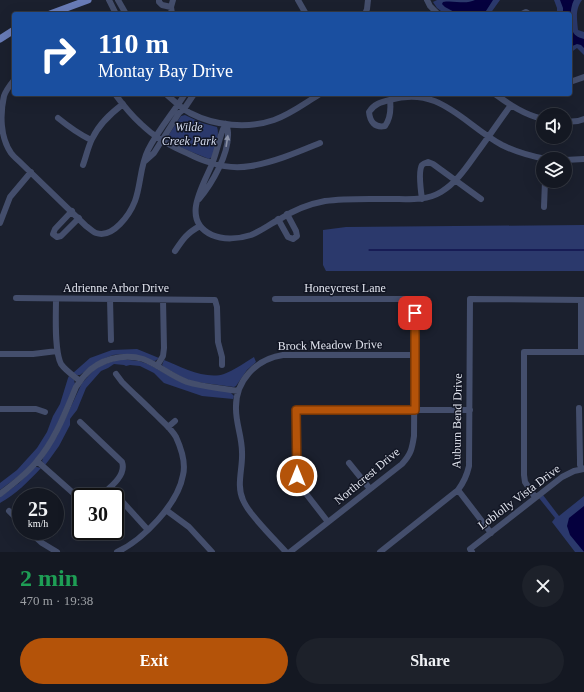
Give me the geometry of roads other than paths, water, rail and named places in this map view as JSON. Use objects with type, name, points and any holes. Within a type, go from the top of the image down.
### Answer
[{"type":"main road","points":[[55,12],[88,0]]},
{"type":"main road","points":[[0,39],[12,31]]},
{"type":"street","points":[[108,0],[115,12]]},
{"type":"street","points":[[118,0],[125,12]]},
{"type":"street","points":[[159,0],[162,5],[171,7]]},
{"type":"street","points":[[172,12],[171,7],[173,0]]},
{"type":"street","points":[[298,0],[305,12]]},
{"type":"street","points":[[366,12],[368,0]]},
{"type":"street","points":[[428,3],[436,12]]},
{"type":"street","points":[[572,81],[584,77]]},
{"type":"street","points":[[12,83],[3,98],[0,111],[0,126],[4,141],[12,153],[79,218],[95,233],[102,234],[108,233],[115,229],[130,211],[135,200],[147,152],[184,96]]},
{"type":"street","points":[[117,96],[130,114],[156,137],[178,149],[212,164],[241,167],[252,166],[285,157],[320,143]]},
{"type":"street","points":[[168,96],[190,113],[208,120],[226,124],[250,125],[274,120],[293,111],[317,96]]},
{"type":"street","points":[[144,162],[154,153],[179,113],[184,109],[193,96]]},
{"type":"street","points":[[390,100],[391,106],[389,121],[385,126],[379,127],[374,124],[369,112],[372,107],[379,103],[398,97],[408,96],[429,99],[450,108],[501,144],[525,155],[536,157]]},
{"type":"street","points":[[498,96],[520,111],[536,117]]},
{"type":"street","points":[[83,165],[91,140],[100,126],[123,104]]},
{"type":"street","points":[[226,124],[221,134],[212,164],[200,190],[197,200],[196,216],[200,226],[208,233],[218,238],[235,238],[251,235],[287,214],[312,204],[335,200],[422,199],[441,192],[462,174],[510,105]]},
{"type":"street","points":[[58,118],[82,136],[91,140]]},
{"type":"street","points":[[572,121],[584,119]]},
{"type":"street","points":[[197,200],[206,190],[220,165],[225,151],[228,134],[226,124]]},
{"type":"street","points":[[572,160],[584,159]]},
{"type":"street","points":[[422,199],[420,190],[420,169],[422,164],[428,162],[482,199]]},
{"type":"street","points":[[0,223],[10,197],[31,172]]},
{"type":"street","points":[[544,207],[545,188]]},
{"type":"street","points":[[72,211],[55,229],[53,234],[57,237],[61,236],[79,218]]},
{"type":"street","points":[[278,219],[288,236],[293,239],[297,236],[296,231],[287,214]]},
{"type":"street","points":[[175,252],[184,238],[191,231],[200,226]]},
{"type":"street","name":"Adrienne Arbor Drive","points":[[16,298],[215,300],[217,307],[218,342],[222,357],[222,365]]},
{"type":"street","points":[[56,298],[57,351],[66,370],[80,381]]},
{"type":"street","points":[[110,299],[111,340]]},
{"type":"street","name":"Honeycrest Lane","points":[[275,299],[415,299]]},
{"type":"street","name":"Northcrest Drive","points":[[290,552],[402,464],[409,456],[414,436],[415,410],[415,299]]},
{"type":"street","name":"Auburn Bend Drive","points":[[380,552],[458,490],[465,482],[469,466],[470,299],[582,300]]},
{"type":"street","points":[[157,366],[163,356],[164,348],[163,300]]},
{"type":"street","points":[[535,497],[525,482],[524,475],[524,352],[582,352],[582,300]]},
{"type":"street","points":[[0,354],[33,354],[57,351]]},
{"type":"street","name":"Brock Meadow Drive","points":[[238,391],[244,379],[252,369],[264,361],[277,356],[415,355]]},
{"type":"street","points":[[0,494],[16,482],[47,449],[76,387],[85,374],[104,361],[124,356],[134,357],[157,366],[188,382],[238,391],[236,397],[236,411],[242,446],[240,485],[241,496],[243,502],[261,525],[286,552]]},
{"type":"street","points":[[116,374],[122,382],[168,427],[175,436],[184,461],[184,475],[179,487],[159,520],[137,540],[117,552]]},
{"type":"street","points":[[579,408],[580,465],[583,469]]},
{"type":"street","points":[[0,409],[36,409],[45,412]]},
{"type":"street","points":[[328,522],[297,482],[296,410],[470,410]]},
{"type":"street","points":[[168,427],[175,421]]},
{"type":"street","points":[[80,422],[122,462],[123,471],[110,488]]},
{"type":"street","points":[[37,461],[72,492]]},
{"type":"street","points":[[349,462],[370,489]]},
{"type":"street","name":"Loblolly Vista Drive","points":[[471,550],[491,532],[562,477],[574,471],[583,469]]},
{"type":"street","points":[[458,490],[491,532]]},
{"type":"street","points":[[124,503],[148,530]]},
{"type":"street","points":[[166,510],[189,527],[212,552]]},
{"type":"street","points":[[9,511],[12,514]]},
{"type":"street","points":[[39,540],[56,552]]},
{"type":"waterway","points":[[369,250],[584,250]]},
{"type":"park label","name":"Wilde Creek Park","points":[[189,134]]}]
